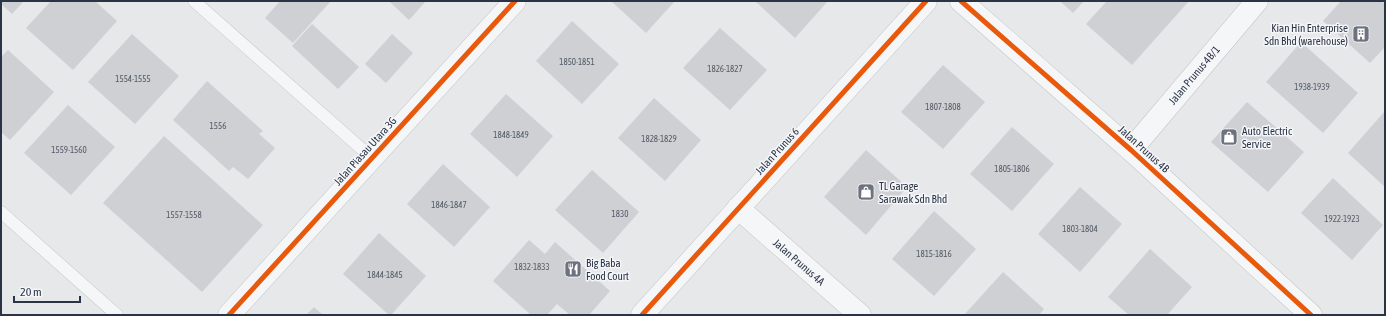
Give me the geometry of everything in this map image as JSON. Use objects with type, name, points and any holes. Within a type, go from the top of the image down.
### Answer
[{"type":"street","name":"Jalan Piasau Utara 3G","points":[[229,315],[515,1]]},
{"type":"street","name":"Jalan Prunus 6","points":[[642,315],[926,1]]},
{"type":"street","name":"Jalan Prunus 4B","points":[[961,1],[1131,150],[1311,315]]},
{"type":"street","name":"Jalan Prunus 4B/1","points":[[1131,150],[1257,1]]},
{"type":"street","name":"Jalan Prunus 4A","points":[[738,208],[860,315]]},
{"type":"lane","points":[[194,1],[372,158]]},
{"type":"lane","points":[[1,212],[117,315]]},
{"type":"building","points":[[1,1],[24,1],[12,14],[1,4]]},
{"type":"building","points":[[51,1],[95,1],[117,21],[73,70],[26,28]]},
{"type":"building","points":[[280,1],[331,1],[293,43],[265,18]]},
{"type":"building","points":[[389,1],[426,1],[409,20]]},
{"type":"building","points":[[611,1],[675,1],[646,33]]},
{"type":"building","points":[[755,1],[828,1],[795,38]]},
{"type":"building","points":[[1060,1],[1084,1],[1073,13]]},
{"type":"building","points":[[1107,1],[1189,1],[1132,65],[1086,24]]},
{"type":"building","name":"Kian Hin Enterprise Sdn Bhd (warehouse)","points":[[1341,1],[1381,1],[1385,4],[1385,47],[1370,63],[1323,21]]},
{"type":"building","points":[[572,21],[619,64],[582,104],[536,61]]},
{"type":"building","points":[[312,24],[359,67],[338,89],[292,46]]},
{"type":"building","points":[[720,28],[767,70],[730,110],[683,68]]},
{"type":"building","points":[[132,34],[179,76],[135,124],[88,82]]},
{"type":"building","points":[[392,34],[413,53],[386,83],[365,64]]},
{"type":"building","points":[[1301,42],[1358,93],[1323,133],[1266,82]]},
{"type":"building","points":[[8,50],[54,92],[10,140],[1,132],[1,57]]},
{"type":"building","points":[[943,65],[985,102],[943,149],[901,112]]},
{"type":"building","points":[[207,81],[263,131],[259,134],[275,148],[248,179],[233,167],[229,171],[173,120]]},
{"type":"building","points":[[506,94],[553,136],[517,177],[470,134]]},
{"type":"building","points":[[654,98],[701,140],[665,181],[618,138]]},
{"type":"building","points":[[1247,102],[1304,152],[1268,192],[1211,142]]},
{"type":"building","points":[[68,105],[115,147],[71,195],[24,153]]},
{"type":"building","points":[[1385,111],[1385,187],[1348,153]]},
{"type":"building","points":[[1012,127],[1054,164],[1012,211],[970,174]]},
{"type":"building","points":[[164,136],[263,225],[202,292],[103,203]]},
{"type":"building","name":"TL Garage Sarawak Sdn Bhd","points":[[866,150],[907,187],[866,235],[824,197]]},
{"type":"building","points":[[443,164],[490,207],[454,247],[407,204]]},
{"type":"building","points":[[592,170],[639,212],[603,253],[555,210]]},
{"type":"building","points":[[1333,178],[1383,225],[1352,260],[1301,213]]},
{"type":"building","points":[[1080,187],[1122,224],[1080,272],[1038,234]]},
{"type":"building","points":[[934,211],[976,249],[934,296],[892,259]]},
{"type":"building","points":[[379,233],[426,276],[391,315],[389,315],[343,274]]},
{"type":"building","points":[[529,240],[545,254],[555,242],[610,291],[589,315],[570,315],[557,304],[547,315],[531,315],[493,281]]},
{"type":"building","points":[[1150,249],[1192,287],[1167,315],[1129,315],[1108,297]]},
{"type":"building","points":[[1003,272],[1044,309],[1039,315],[964,315]]},
{"type":"building","points":[[314,307],[323,315],[306,315]]},
{"type":"cycle path","points":[[229,315],[515,1]]},
{"type":"cycle path","points":[[642,315],[926,1]]},
{"type":"cycle path","points":[[961,1],[1131,150],[1311,315]]},
{"type":"place","name":"Kian Hin Enterprise Sdn Bhd (warehouse)","points":[[1361,34]]},
{"type":"place","name":"Auto Electric Service","points":[[1229,137]]},
{"type":"place","name":"TL Garage Sarawak Sdn Bhd","points":[[866,192]]},
{"type":"place","name":"Big Baba Food Court","points":[[573,269]]}]
